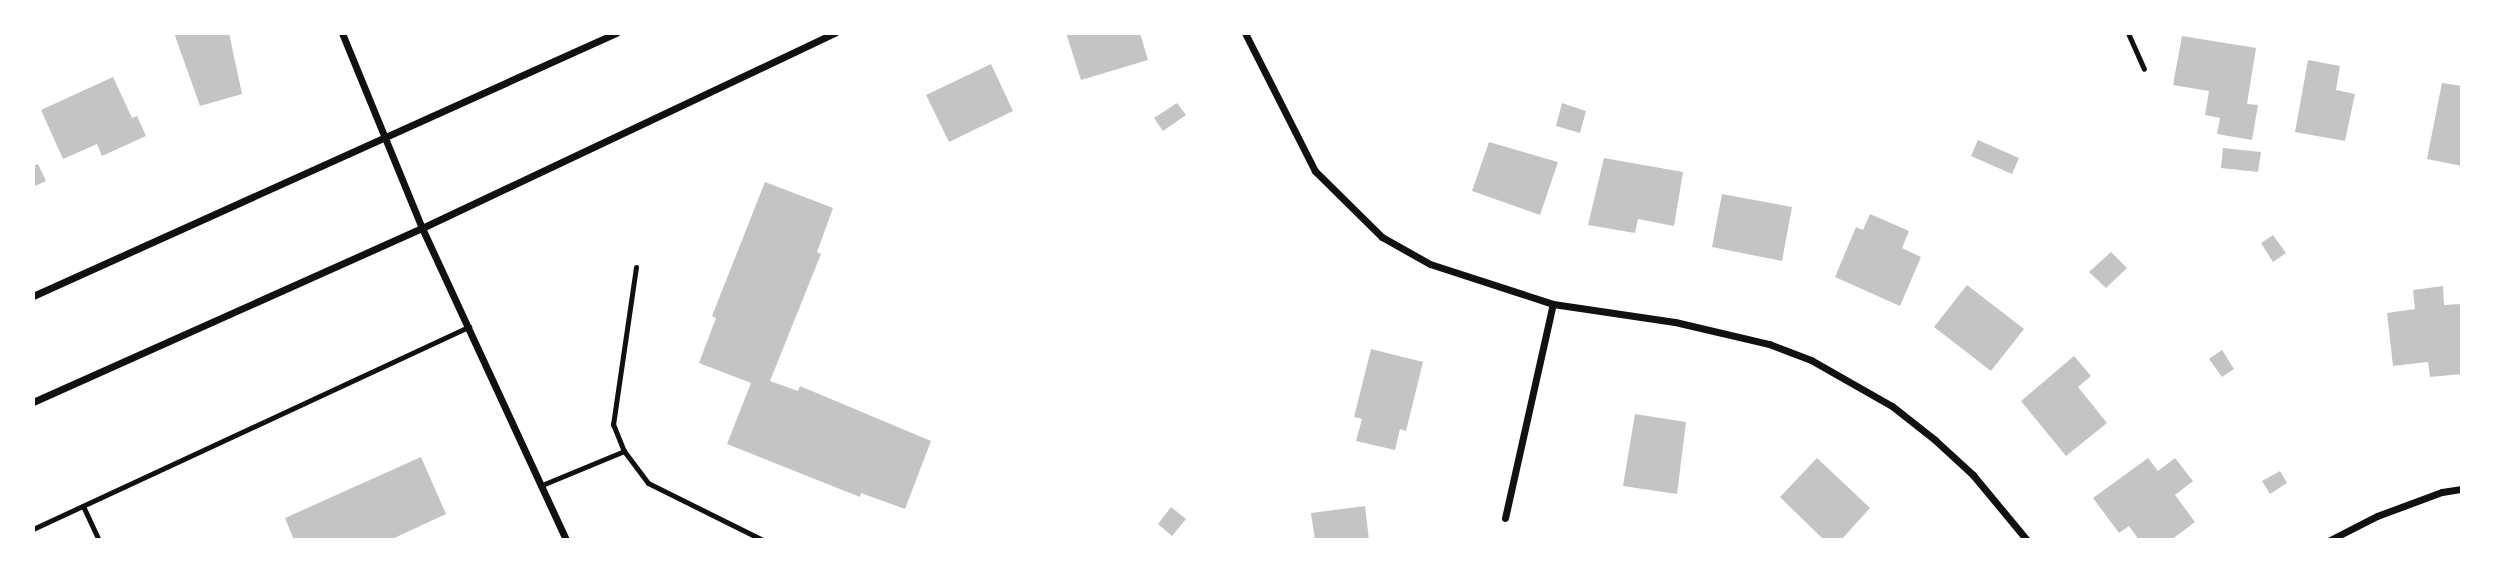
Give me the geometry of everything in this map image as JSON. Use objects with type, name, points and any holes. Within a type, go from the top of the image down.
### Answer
[{"type":"street","points":[[342,33],[422,228],[470,326],[566,540]]},
{"type":"street","points":[[33,296],[616,33]]},
{"type":"street","points":[[33,402],[422,228],[835,33]]},
{"type":"street","points":[[1245,33],[1315,171],[1382,237],[1430,264],[1553,304],[1675,323],[1769,344],[1811,360],[1892,406],[1935,440],[1973,475],[2027,540]]},
{"type":"street","points":[[1505,518],[1553,304]]},
{"type":"street","points":[[2330,540],[2377,516],[2442,492],[2462,489]]},
{"type":"lane","points":[[2128,33],[2144,69]]},
{"type":"lane","points":[[636,267],[613,424],[624,451],[648,483],[764,540]]},
{"type":"lane","points":[[33,529],[470,326]]},
{"type":"lane","points":[[541,485],[624,451]]},
{"type":"lane","points":[[83,506],[99,540]]},
{"type":"building","points":[[174,33],[229,33],[242,94],[200,106]]},
{"type":"building","points":[[1066,33],[1140,33],[1148,60],[1081,80]]},
{"type":"building","points":[[2182,36],[2256,48],[2247,104],[2258,105],[2252,140],[2217,134],[2220,118],[2205,115],[2209,91],[2173,85]]},
{"type":"building","points":[[2308,60],[2340,66],[2336,90],[2355,94],[2345,141],[2295,132]]},
{"type":"building","points":[[991,64],[1013,111],[949,142],[926,95]]},
{"type":"building","points":[[113,77],[132,118],[137,116],[146,136],[102,156],[97,144],[63,159],[41,110]]},
{"type":"building","points":[[2442,83],[2462,86],[2462,166],[2427,159]]},
{"type":"building","points":[[1177,103],[1186,115],[1163,131],[1154,118]]},
{"type":"building","points":[[1562,103],[1586,111],[1580,133],[1556,126]]},
{"type":"building","points":[[1978,140],[2019,158],[2012,174],[1971,156]]},
{"type":"building","points":[[1489,142],[1558,162],[1540,215],[1472,191]]},
{"type":"building","points":[[2223,148],[2261,152],[2258,172],[2221,168]]},
{"type":"building","points":[[1604,158],[1683,172],[1674,226],[1638,219],[1635,233],[1588,225]]},
{"type":"building","points":[[38,164],[46,181],[33,187],[33,166]]},
{"type":"building","points":[[765,182],[833,208],[817,252],[821,254],[770,381],[798,391],[800,386],[931,441],[905,509],[861,493],[860,497],[727,444],[751,383],[699,363],[716,318],[712,316]]},
{"type":"building","points":[[1722,194],[1792,207],[1782,261],[1712,247]]},
{"type":"building","points":[[1870,214],[1909,231],[1902,248],[1921,257],[1900,306],[1835,277],[1856,227],[1863,230]]},
{"type":"building","points":[[2273,235],[2286,253],[2273,262],[2261,243]]},
{"type":"building","points":[[2111,252],[2127,268],[2106,288],[2089,272]]},
{"type":"building","points":[[1967,285],[2024,329],[1991,371],[1934,327]]},
{"type":"building","points":[[2443,286],[2444,305],[2462,304],[2462,374],[2430,377],[2428,362],[2393,366],[2387,313],[2415,309],[2413,290]]},
{"type":"building","points":[[1371,349],[1423,362],[1406,431],[1400,429],[1395,450],[1356,441],[1362,419],[1354,417]]},
{"type":"building","points":[[2222,350],[2234,369],[2222,377],[2209,359]]},
{"type":"building","points":[[2074,356],[2091,376],[2078,387],[2107,423],[2066,456],[2021,401]]},
{"type":"building","points":[[1635,414],[1686,422],[1677,494],[1623,486]]},
{"type":"building","points":[[421,457],[446,514],[390,540],[294,540],[285,518]]},
{"type":"building","points":[[1817,458],[1870,508],[1841,540],[1824,540],[1780,497]]},
{"type":"building","points":[[2148,458],[2158,471],[2175,458],[2193,481],[2175,495],[2195,522],[2171,540],[2139,540],[2129,526],[2119,533],[2093,498]]},
{"type":"building","points":[[2280,471],[2287,483],[2270,494],[2262,481]]},
{"type":"building","points":[[1365,506],[1369,540],[1315,540],[1311,513]]},
{"type":"building","points":[[1171,507],[1186,519],[1172,536],[1158,524]]}]
